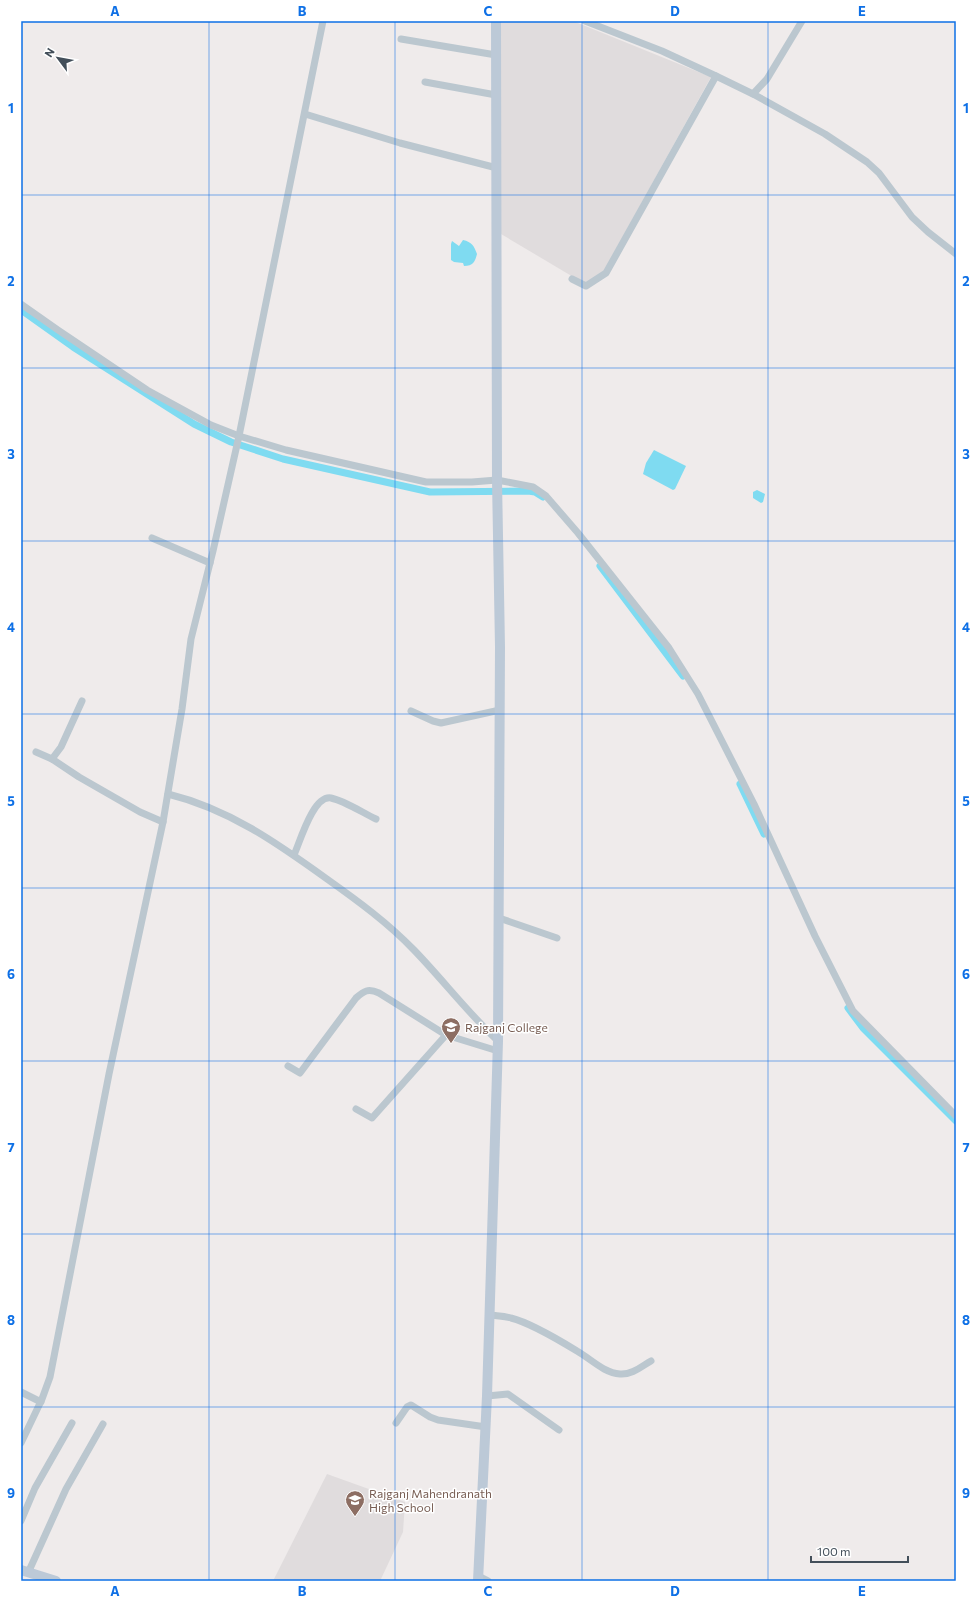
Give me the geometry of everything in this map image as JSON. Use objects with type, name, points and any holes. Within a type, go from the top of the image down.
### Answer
[{"type":"street","points":[[21,1443],[41,1402],[50,1377],[111,1067],[163,822],[182,709],[191,639],[238,441],[323,21]]},
{"type":"street","points":[[488,1581],[478,1578],[486,1427],[498,1046],[500,710],[497,487],[496,21]]},
{"type":"street","points":[[585,21],[662,51],[716,76],[753,94],[825,134],[863,158],[879,173],[912,217],[956,254]]},
{"type":"street","points":[[753,94],[767,79],[802,21]]},
{"type":"street","points":[[400,39],[496,55]]},
{"type":"street","points":[[572,279],[586,286],[606,273],[716,76]]},
{"type":"street","points":[[425,82],[496,95]]},
{"type":"street","points":[[305,114],[400,143],[497,168]]},
{"type":"street","points":[[21,304],[147,390],[238,441],[286,450],[426,482],[472,482],[497,487],[533,488],[546,496],[578,532],[669,648],[698,694],[725,746],[815,936],[853,1011],[956,1116]]},
{"type":"street","points":[[152,538],[210,563]]},
{"type":"street","points":[[52,759],[61,747],[82,701]]},
{"type":"street","points":[[410,711],[441,723],[500,710]]},
{"type":"street","points":[[36,752],[52,759],[79,777],[140,812],[163,822]]},
{"type":"street","points":[[168,794],[239,820],[294,855],[379,917],[414,950],[498,1046]]},
{"type":"street","points":[[294,855],[313,809],[324,799],[329,798],[336,800],[376,819]]},
{"type":"street","points":[[499,918],[557,938]]},
{"type":"street","points":[[288,1066],[300,1073],[356,998],[366,990],[373,990],[379,993],[446,1035],[498,1046]]},
{"type":"street","points":[[356,1108],[372,1118],[446,1035]]},
{"type":"street","points":[[490,1315],[511,1318],[525,1324],[569,1346],[604,1369],[613,1373],[630,1373],[651,1361]]},
{"type":"street","points":[[21,1392],[41,1402]]},
{"type":"street","points":[[487,1396],[508,1394],[559,1430]]},
{"type":"street","points":[[396,1423],[407,1407],[411,1405],[430,1417],[438,1420],[486,1427]]},
{"type":"street","points":[[21,1522],[35,1488],[72,1423]]},
{"type":"street","points":[[56,1581],[24,1572],[66,1489],[103,1424]]},
{"type":"shaded area","points":[[499,21],[573,21],[711,77],[604,271],[585,284],[501,234]]},
{"type":"shaded area","name":"Rajganj Mahendranath High School","points":[[327,1474],[405,1502],[403,1532],[380,1581],[273,1581]]},
{"type":"water","points":[[463,240],[472,245],[477,254],[473,263],[467,266],[464,266],[463,263],[454,262],[451,260],[452,241],[459,246]]},
{"type":"water","points":[[654,450],[686,466],[675,489],[673,490],[643,474],[646,463]]},
{"type":"water","points":[[757,490],[765,494],[763,502],[761,503],[753,498],[753,492]]},
{"type":"waterway","points":[[21,310],[73,347],[194,424],[231,442],[283,459],[430,492],[528,491],[535,492],[543,497]]},
{"type":"waterway","points":[[600,566],[683,676]]},
{"type":"waterway","points":[[740,784],[764,834]]},
{"type":"waterway","points":[[848,1008],[863,1028],[956,1121]]},
{"type":"place","name":"Rajganj College","points":[[451,1044]]},
{"type":"place","name":"Rajganj Mahendranath High School","points":[[355,1517]]}]
